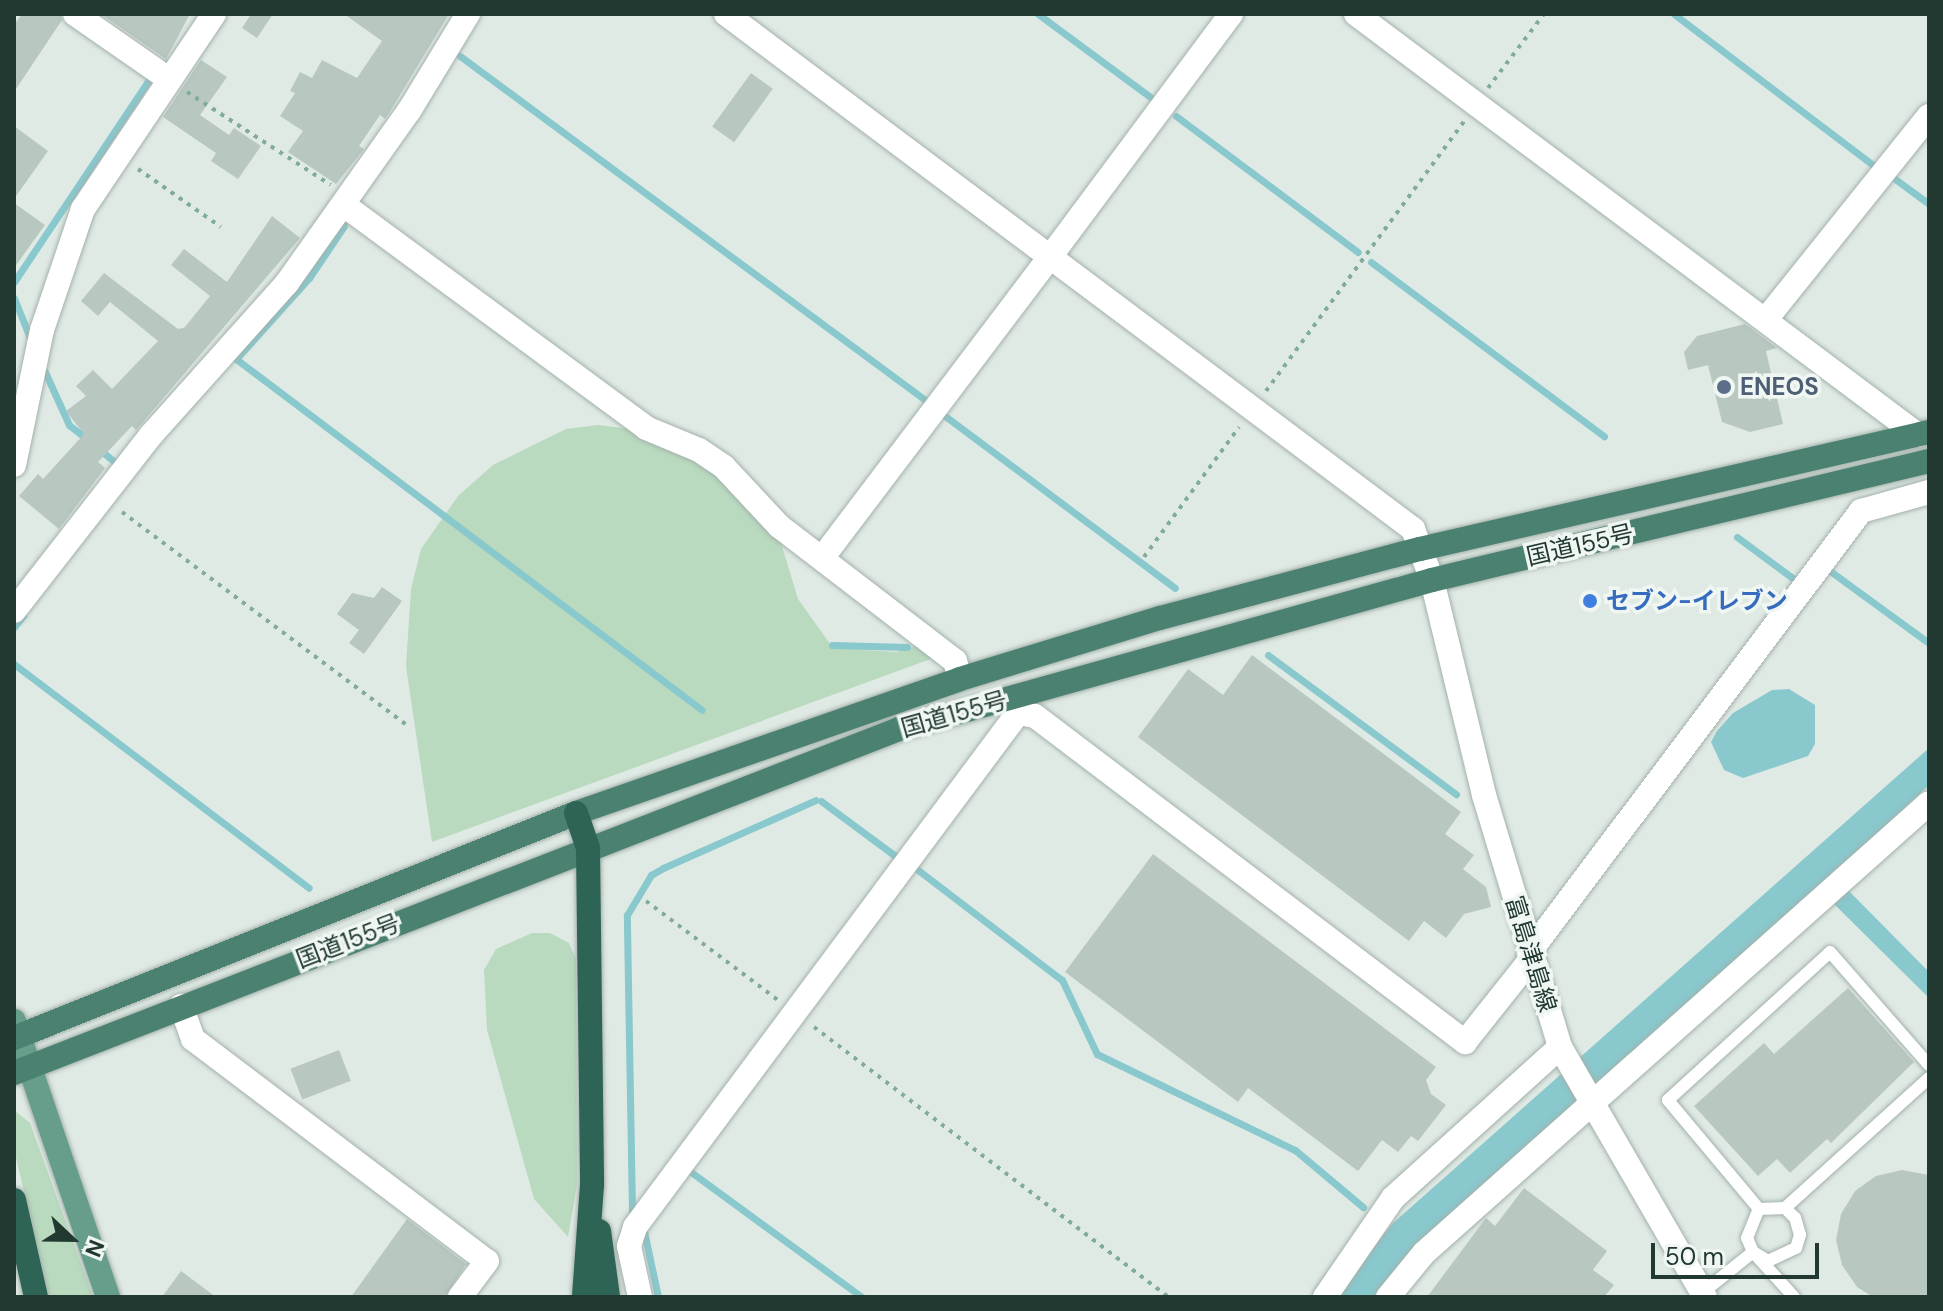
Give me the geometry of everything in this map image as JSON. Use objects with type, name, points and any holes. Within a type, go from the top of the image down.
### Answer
[{"type":"highway","name":"国道155号","points":[[15,1032],[576,813],[960,679],[1160,618],[1420,549],[1923,434]]},
{"type":"highway","name":"国道155号","points":[[20,1071],[899,729],[1016,705],[1432,580],[1929,461]]},
{"type":"highway","points":[[576,813],[588,848],[592,1185],[584,1297]]},
{"type":"highway","points":[[592,1185],[608,1297]]},
{"type":"highway","points":[[14,1200],[36,1297]]},
{"type":"main road","points":[[15,1032],[20,1071],[108,1297]]},
{"type":"street","points":[[75,14],[167,78]]},
{"type":"street","points":[[14,465],[17,421],[61,262],[83,209],[167,78],[214,14]]},
{"type":"street","points":[[14,611],[103,498],[287,283],[347,201],[468,14]]},
{"type":"street","name":"富島津島線","points":[[726,14],[1413,529],[1432,580],[1530,956],[1560,1047],[1591,1107],[1704,1295]]},
{"type":"street","points":[[823,557],[1231,14]]},
{"type":"street","points":[[1356,14],[1923,434]]},
{"type":"street","points":[[1767,318],[1929,116]]},
{"type":"street","points":[[347,201],[646,428],[670,434],[724,467],[779,526],[955,661],[960,679]]},
{"type":"street","points":[[640,1297],[629,1246],[635,1227],[795,1013],[1016,705],[1035,716],[1465,1042],[1861,511],[1929,492]]},
{"type":"street","points":[[1388,1297],[1424,1253],[1929,803]]},
{"type":"street","points":[[181,1006],[193,1039],[487,1261],[460,1297]]},
{"type":"street","points":[[1325,1297],[1393,1198],[1560,1047]]},
{"type":"lane","points":[[1759,1209],[1668,1100],[1830,952],[1929,1065]]},
{"type":"lane","points":[[1759,1209],[1785,1208],[1929,1078]]},
{"type":"lane","points":[[1753,1252],[1768,1261],[1796,1248],[1800,1235],[1795,1218],[1785,1208]]},
{"type":"lane","points":[[1759,1209],[1747,1238],[1753,1252],[1794,1297]]},
{"type":"lane","points":[[1704,1295],[1753,1252]]},
{"type":"path","points":[[1144,557],[1544,14]]},
{"type":"path","points":[[167,78],[347,201]]},
{"type":"path","points":[[117,154],[221,227]]},
{"type":"path","points":[[103,498],[405,724]]},
{"type":"path","points":[[646,901],[1168,1297]]},
{"type":"green space","points":[[598,425],[639,430],[706,461],[778,533],[798,599],[833,648],[896,652],[923,644],[936,657],[432,842],[406,666],[411,589],[421,549],[458,496],[493,465],[566,429]]},
{"type":"green space","points":[[532,933],[550,933],[569,943],[576,959],[577,1185],[568,1237],[534,1199],[487,1030],[484,970],[496,949]]},
{"type":"green space","points":[[14,1110],[30,1123],[93,1297],[49,1297],[14,1149]]},
{"type":"water","points":[[1789,689],[1815,705],[1815,744],[1808,756],[1743,778],[1724,770],[1711,742],[1717,731],[1733,713],[1772,690]]},
{"type":"water","points":[[1929,748],[1929,785],[1837,872],[1845,887],[1929,972],[1929,998],[1834,904],[1814,893],[1611,1070],[1377,1297],[1335,1297],[1392,1224]]},
{"type":"building","points":[[22,14],[60,14],[62,20],[14,92],[14,25]]},
{"type":"building","points":[[101,14],[190,14],[166,59]]},
{"type":"building","points":[[251,14],[273,14],[257,38],[242,28]]},
{"type":"building","points":[[344,14],[449,14],[389,113],[385,119],[380,115],[359,146],[364,149],[336,184],[288,152],[303,131],[280,116],[295,93],[290,91],[300,72],[312,78],[322,60],[357,78],[382,41]]},
{"type":"building","points":[[201,60],[227,77],[200,115],[229,135],[234,128],[261,146],[238,179],[211,161],[216,153],[163,117]]},
{"type":"building","points":[[751,73],[773,89],[734,142],[712,126]]},
{"type":"building","points":[[14,126],[48,151],[14,199]]},
{"type":"building","points":[[14,203],[45,225],[14,268]]},
{"type":"building","points":[[272,216],[300,238],[136,430],[132,426],[98,462],[105,468],[59,529],[19,496],[38,474],[43,479],[84,434],[66,411],[86,396],[76,386],[93,370],[112,389],[158,341],[110,302],[98,316],[81,301],[104,273],[178,329],[184,328],[210,296],[171,265],[184,249],[227,282]]},
{"type":"building","points":[[1745,324],[1777,348],[1766,351],[1783,424],[1750,432],[1722,422],[1708,365],[1688,370],[1684,352],[1697,336]]},
{"type":"building","points":[[382,587],[402,601],[364,654],[349,643],[359,630],[337,614],[352,593],[374,598]]},
{"type":"building","points":[[1252,655],[1461,812],[1445,834],[1474,855],[1463,869],[1486,887],[1491,907],[1464,914],[1446,938],[1424,921],[1409,941],[1138,737],[1188,669],[1223,695]]},
{"type":"building","points":[[1153,854],[1436,1067],[1426,1080],[1431,1094],[1446,1105],[1418,1141],[1411,1136],[1398,1152],[1382,1140],[1358,1171],[1248,1088],[1238,1102],[1065,972]]},
{"type":"building","points":[[1848,988],[1914,1062],[1831,1143],[1827,1139],[1790,1173],[1777,1159],[1758,1176],[1694,1106],[1764,1043],[1774,1054]]},
{"type":"building","points":[[339,1050],[351,1081],[302,1099],[290,1069]]},
{"type":"building","points":[[1902,1170],[1929,1175],[1929,1297],[1873,1297],[1857,1287],[1842,1265],[1836,1240],[1841,1214],[1855,1191],[1876,1176]]},
{"type":"building","points":[[1524,1188],[1607,1251],[1593,1270],[1614,1285],[1604,1297],[1427,1297],[1486,1218],[1495,1226]]},
{"type":"building","points":[[407,1219],[466,1264],[445,1297],[351,1297]]},
{"type":"building","points":[[181,1271],[216,1297],[162,1297]]},
{"type":"waterway","points":[[1038,14],[1150,97]]},
{"type":"waterway","points":[[1674,14],[1878,169]]},
{"type":"waterway","points":[[460,56],[928,402]]},
{"type":"waterway","points":[[14,282],[148,81]]},
{"type":"waterway","points":[[1176,116],[1358,252]]},
{"type":"waterway","points":[[1891,176],[1929,204]]},
{"type":"waterway","points":[[344,226],[309,278],[236,359],[702,710]]},
{"type":"waterway","points":[[1371,262],[1604,436]]},
{"type":"waterway","points":[[14,298],[30,338]]},
{"type":"waterway","points":[[45,372],[69,425],[88,440]]},
{"type":"waterway","points":[[945,416],[1175,588]]},
{"type":"waterway","points":[[100,450],[117,464]]},
{"type":"waterway","points":[[1737,537],[1798,582]]},
{"type":"waterway","points":[[1826,568],[1929,643]]},
{"type":"waterway","points":[[14,627],[23,616]]},
{"type":"waterway","points":[[832,645],[907,647]]},
{"type":"waterway","points":[[1268,655],[1456,794]]},
{"type":"waterway","points":[[14,664],[309,888]]},
{"type":"waterway","points":[[632,1212],[627,915],[651,875],[816,800]]},
{"type":"waterway","points":[[821,801],[894,855]]},
{"type":"waterway","points":[[918,870],[1062,980],[1097,1054],[1295,1150],[1363,1207]]},
{"type":"waterway","points":[[691,1172],[862,1297]]},
{"type":"waterway","points":[[644,1231],[658,1297]]},
{"type":"place","name":"ENEOS","points":[[1724,387]]},
{"type":"place","name":"セブン-イレブン","points":[[1590,601]]}]
